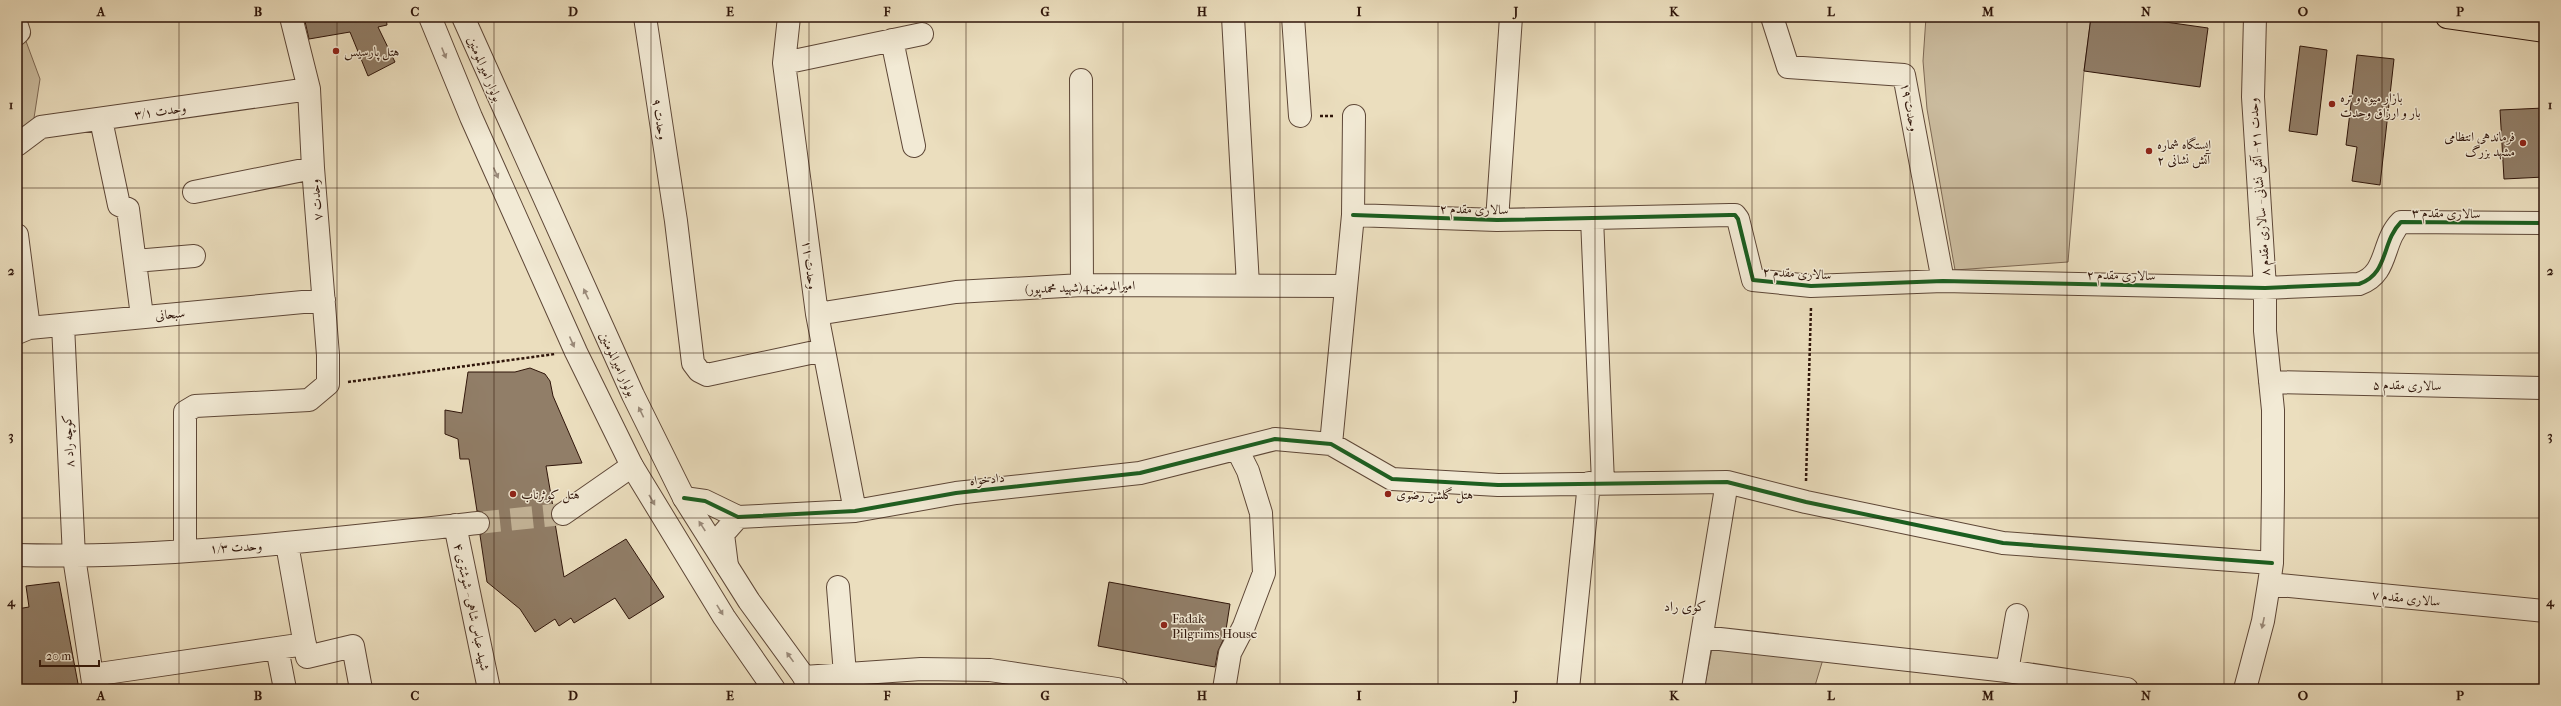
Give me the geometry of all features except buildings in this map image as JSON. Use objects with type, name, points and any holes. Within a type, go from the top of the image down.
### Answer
[{"type":"main road","points":[[2448,17],[2544,31]]},
{"type":"street","name":"وحدت ۷","points":[[291,17],[309,89],[313,168],[324,300],[328,384]]},
{"type":"street","points":[[430,17],[470,117],[576,352],[632,466],[724,617],[774,689]]},
{"type":"street","name":"بولوار امیرالمومنین","points":[[462,17],[633,395],[684,498],[749,601],[809,683]]},
{"type":"street","name":"وحدت ۹","points":[[645,17],[676,221],[693,363],[699,371],[707,375],[824,350]]},
{"type":"street","name":"وحدت ۱۱","points":[[789,17],[784,63],[817,314],[855,511]]},
{"type":"street","points":[[1233,17],[1248,285]]},
{"type":"street","points":[[1293,17],[1300,116]]},
{"type":"street","points":[[1497,220],[1511,17]]},
{"type":"street","name":"وحدت ۱۹","points":[[1772,17],[1788,67],[1904,75],[1943,281]]},
{"type":"street","name":"وحدت ۲۱ - آتش نشانی - سالاری مقدم ۸","points":[[2246,689],[2264,621],[2272,563],[2273,410],[2265,331],[2265,288],[2253,97],[2255,17]]},
{"type":"street","points":[[17,26],[19,32],[17,34]]},
{"type":"street","points":[[784,63],[922,34]]},
{"type":"street","points":[[892,40],[914,146]]},
{"type":"street","points":[[1080,80],[1082,285]]},
{"type":"street","name":"وحدت ۳/۱","points":[[19,138],[41,126],[102,120],[309,89]]},
{"type":"street","points":[[1354,116],[1353,215],[1330,444],[1392,479],[1498,485],[1727,482],[1806,502],[2003,543],[2272,563]]},
{"type":"street","points":[[102,120],[119,205],[128,209],[142,316]]},
{"type":"street","points":[[194,192],[313,168]]},
{"type":"street","name":"سالاری مقدم ۲","points":[[1353,215],[1497,220],[1735,215],[1753,280],[1811,286],[1943,281],[2265,288]]},
{"type":"street","points":[[1568,689],[1596,483],[1592,218]]},
{"type":"street","name":"سالاری مقدم ۳","points":[[2265,288],[2359,284],[2370,280],[2377,274],[2392,230],[2400,222],[2544,223]]},
{"type":"street","points":[[17,235],[23,331]]},
{"type":"street","points":[[135,261],[194,256]]},
{"type":"street","name":"امیرالمومنین4(شهید محمدپور)","points":[[817,314],[956,292],[1082,285],[1346,286]]},
{"type":"street","name":"سبحانی","points":[[23,331],[142,316],[324,300]]},
{"type":"street","name":"کوچه راد ۸","points":[[63,325],[74,557],[94,682]]},
{"type":"street","name":"سالاری مقدم ۵","points":[[2270,382],[2544,388]]},
{"type":"street","points":[[185,550],[185,412],[195,406],[309,400],[328,384]]},
{"type":"street","name":"دادخواه","points":[[738,517],[855,511],[956,493],[1140,473],[1275,439],[1330,444]]},
{"type":"street","points":[[1224,689],[1230,653],[1244,626],[1264,573],[1261,513],[1248,471],[1237,449]]},
{"type":"street","points":[[563,514],[632,466]]},
{"type":"street","points":[[1693,689],[1727,482]]},
{"type":"street","points":[[684,498],[705,501],[738,517],[723,534],[727,566]]},
{"type":"street","name":"وحدت ۱/۳","points":[[17,556],[74,557],[287,544],[478,522]]},
{"type":"street","name":"شهید عباس شاهی - شوشتری ۴","points":[[455,525],[489,689]]},
{"type":"street","points":[[287,544],[307,657],[353,646],[361,689]]},
{"type":"street","name":"سالاری مقدم ۷","points":[[2269,584],[2544,611]]},
{"type":"street","points":[[838,587],[845,674]]},
{"type":"street","points":[[2007,671],[2017,615]]},
{"type":"street","points":[[1702,637],[2007,671],[2127,689]]},
{"type":"street","points":[[94,682],[305,644]]},
{"type":"street","points":[[277,648],[285,689]]},
{"type":"street","points":[[809,683],[845,674],[921,669],[990,670],[1117,689]]},
{"type":"path","points":[[1300,116],[1354,116]]},
{"type":"path","points":[[1806,502],[1809,409],[1807,393],[1810,372],[1811,286]]},
{"type":"path","points":[[328,384],[576,352]]},
{"type":"shaded area","points":[[17,17],[40,79],[34,118],[17,139]]},
{"type":"shaded area","points":[[1926,17],[2091,17],[2084,71],[2068,262],[1955,270],[1927,109],[1923,61]]},
{"type":"shaded area","points":[[1713,644],[1824,656],[1814,689],[1704,689]]},
{"type":"tunnel","points":[[478,523],[563,514]]},
{"type":"cycle path","points":[[1353,215],[1497,220],[1735,215],[1738,219],[1753,280],[1811,286],[1943,281],[2265,288],[2359,284],[2369,279],[2375,273],[2384,257],[2390,239],[2401,222],[2544,223]]},
{"type":"cycle path","points":[[684,498],[705,501],[738,517],[855,511],[956,493],[1140,473],[1275,439],[1331,444],[1392,479],[1498,485],[1727,482],[1806,502],[2003,543],[2272,563]]},
{"type":"place","name":"هتل پارسیس","points":[[336,51]]},
{"type":"place","name":"بازار میوه و تره بار و ارزاق وحدت","points":[[2332,104]]},
{"type":"place","name":"فرماندهی انتظامی مشهد بزرگ","points":[[2523,143]]},
{"type":"place","name":"ایستگاه شماره ۲ آتش نشانی","points":[[2149,151]]},
{"type":"place","name":"هتل کوثرناب","points":[[513,494]]},
{"type":"place","name":"هتل گلشن رضوی","points":[[1388,494]]},
{"type":"place","name":"Fadak Pilgrims House","points":[[1164,625]]},
{"type":"district","name":"کوی راد","points":[[1685,606]]}]
